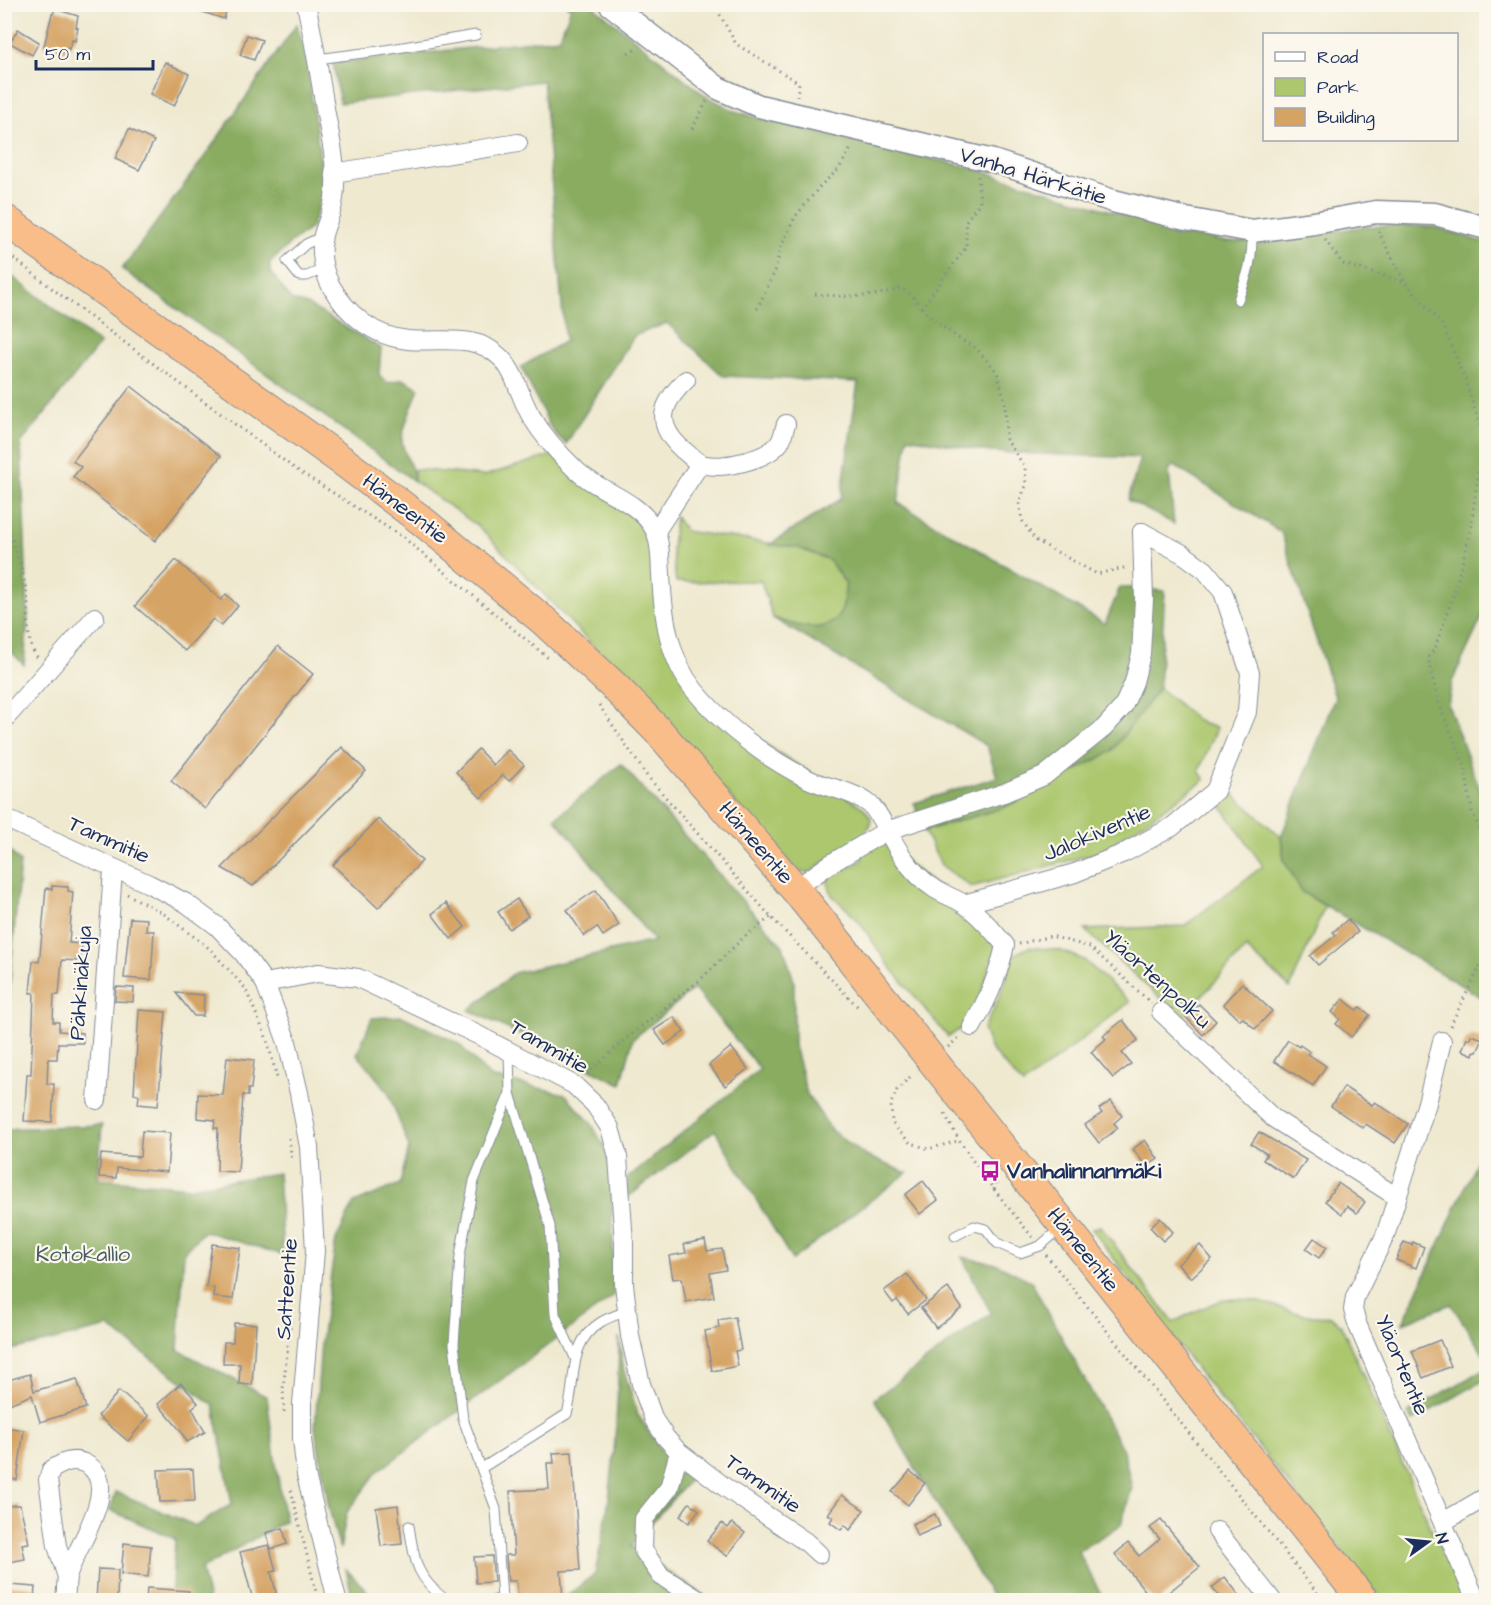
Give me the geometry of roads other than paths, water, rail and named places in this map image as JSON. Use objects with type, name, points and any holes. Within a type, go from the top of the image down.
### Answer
[{"type":"highway","name":"Hämeentie","points":[[6,229],[344,462],[474,562],[544,621],[615,687],[661,734],[795,889],[1363,1600]]},
{"type":"street","points":[[306,4],[333,149],[334,197],[323,236],[324,269],[332,287],[350,312],[365,326],[383,334],[407,340],[459,339],[490,349],[503,360],[531,416],[545,437],[579,473],[642,514],[656,531],[665,620],[671,647],[681,671],[696,691],[743,737],[776,760],[808,779],[868,802],[878,813],[900,854],[917,876],[935,890],[964,904],[991,928],[1005,945],[1002,964],[989,997],[972,1027]]},
{"type":"street","name":"Vanha Härkätie","points":[[610,4],[718,88],[759,106],[993,161],[1113,201],[1186,219],[1252,231],[1376,212],[1435,214],[1486,228]]},
{"type":"street","points":[[334,173],[518,143]]},
{"type":"street","points":[[686,380],[672,393],[664,407],[664,425],[675,442],[700,464],[737,464],[770,452],[779,442],[786,424]]},
{"type":"street","points":[[656,531],[700,464]]},
{"type":"street","name":"Jalokiventie","points":[[886,831],[1004,793],[1044,776],[1104,728],[1123,707],[1134,682],[1141,654],[1144,598],[1142,532],[1183,554],[1205,570],[1223,592],[1250,674],[1247,712],[1215,791],[1172,827],[1124,853],[1075,873],[964,904]]},
{"type":"street","points":[[4,720],[95,617]]},
{"type":"street","name":"Tammitie","points":[[4,818],[112,878],[149,884],[186,903],[217,926],[243,953],[265,983],[318,973],[358,978],[574,1085],[595,1105],[610,1128],[618,1157],[624,1242],[624,1284],[630,1336],[641,1384],[654,1420],[679,1452],[726,1488],[806,1542],[819,1554]]},
{"type":"street","points":[[795,889],[839,858],[886,831]]},
{"type":"street","name":"Pähkinäkuja","points":[[98,1100],[112,878]]},
{"type":"street","name":"Satteentie","points":[[265,983],[287,1042],[309,1147],[315,1251],[302,1404],[302,1439],[306,1475],[337,1600]]},
{"type":"street","name":"Yläortenpolku","points":[[1161,1012],[1273,1119],[1397,1197]]},
{"type":"street","name":"Yläortentie","points":[[1442,1041],[1427,1103],[1385,1236],[1355,1297],[1353,1310],[1476,1600]]},
{"type":"street","points":[[679,1452],[669,1488],[644,1519],[643,1550],[661,1576],[699,1600]]},
{"type":"street","points":[[65,1600],[68,1577],[100,1500],[100,1484],[96,1470],[84,1462],[75,1460],[63,1463],[51,1470],[48,1480],[57,1545],[68,1577]]},
{"type":"street","points":[[1443,1522],[1486,1497]]},
{"type":"street","points":[[1217,1531],[1272,1600]]},
{"type":"lane","points":[[317,59],[476,35]]},
{"type":"lane","points":[[1238,300],[1248,274],[1252,254],[1252,231]]},
{"type":"lane","points":[[323,236],[306,244],[287,261],[299,276],[307,276],[324,269]]},
{"type":"lane","points":[[510,1052],[510,1093],[550,1226],[555,1314],[575,1358]]},
{"type":"lane","points":[[495,1600],[502,1599],[496,1509],[463,1419],[454,1344],[460,1255],[474,1181],[510,1093]]},
{"type":"lane","points":[[955,1236],[974,1226],[986,1229],[997,1243],[1020,1253],[1040,1246],[1063,1225]]},
{"type":"lane","points":[[482,1468],[567,1414],[572,1396],[575,1358],[582,1338],[601,1322],[627,1311]]},
{"type":"lane","points":[[409,1526],[415,1564],[429,1587],[446,1600]]},
{"type":"place","name":"Vanhalinnanmäki","points":[[990,1171]]},
{"type":"park label","name":"Kotokallio","points":[[83,1254]]}]
